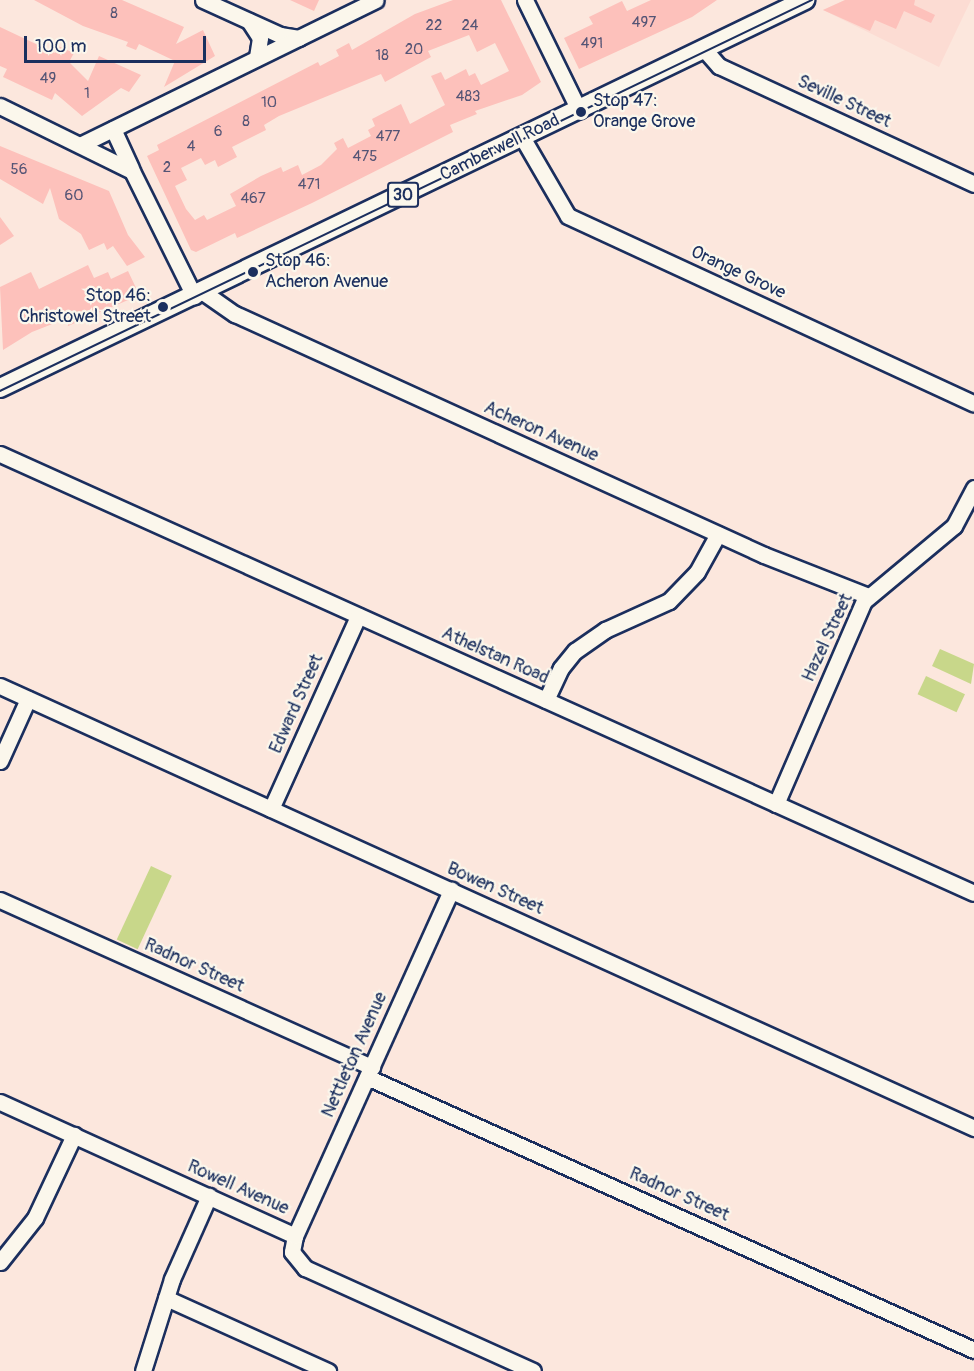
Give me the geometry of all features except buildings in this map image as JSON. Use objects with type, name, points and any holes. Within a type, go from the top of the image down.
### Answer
[{"type":"main road","name":"Camberwell Road","points":[[0,388],[801,1]]},
{"type":"street","points":[[203,0],[249,21],[299,38]]},
{"type":"street","points":[[82,144],[376,0]]},
{"type":"street","points":[[525,0],[579,110]]},
{"type":"street","points":[[249,21],[260,38],[257,58]]},
{"type":"street","name":"Seville Street","points":[[704,49],[719,66],[974,184]]},
{"type":"street","points":[[0,106],[82,144],[132,171]]},
{"type":"street","points":[[113,129],[132,171],[198,294]]},
{"type":"street","name":"Orange Grove","points":[[522,137],[568,216],[974,404]]},
{"type":"street","name":"Acheron Avenue","points":[[198,294],[235,314],[718,534],[868,596]]},
{"type":"street","name":"Athelstan Road","points":[[0,454],[974,893]]},
{"type":"street","name":"Hazel Street","points":[[776,804],[868,596],[954,526],[974,488]]},
{"type":"street","points":[[546,700],[561,668],[575,651],[605,630],[669,601],[697,572],[718,534]]},
{"type":"street","name":"Edward Street","points":[[272,809],[358,615]]},
{"type":"street","name":"Bowen Street","points":[[0,686],[974,1128]]},
{"type":"street","points":[[0,760],[28,699]]},
{"type":"street","name":"Nettleton Avenue","points":[[296,1236],[451,890]]},
{"type":"street","name":"Radnor Street","points":[[0,900],[974,1350]]},
{"type":"street","name":"Rowell Avenue","points":[[0,1102],[296,1236],[292,1252],[300,1265],[533,1371]]},
{"type":"street","points":[[0,1262],[35,1218],[74,1135]]},
{"type":"street","points":[[143,1371],[166,1298],[209,1196]]},
{"type":"street","points":[[166,1298],[328,1371]]},
{"type":"shaded area","points":[[845,0],[971,0],[939,67],[823,10]]},
{"type":"green space","points":[[940,649],[974,664],[971,684],[932,666]]},
{"type":"green space","points":[[926,676],[965,694],[957,712],[918,694]]},
{"type":"green space","points":[[151,866],[172,876],[138,949],[117,939]]},
{"type":"tram line","points":[[0,391],[812,0]]},
{"type":"place","name":"Stop 47: Orange Grove","points":[[581,112]]},
{"type":"place","name":"Stop 46: Acheron Avenue","points":[[253,272]]},
{"type":"place","name":"Stop 46: Christowel Street","points":[[163,307]]}]
